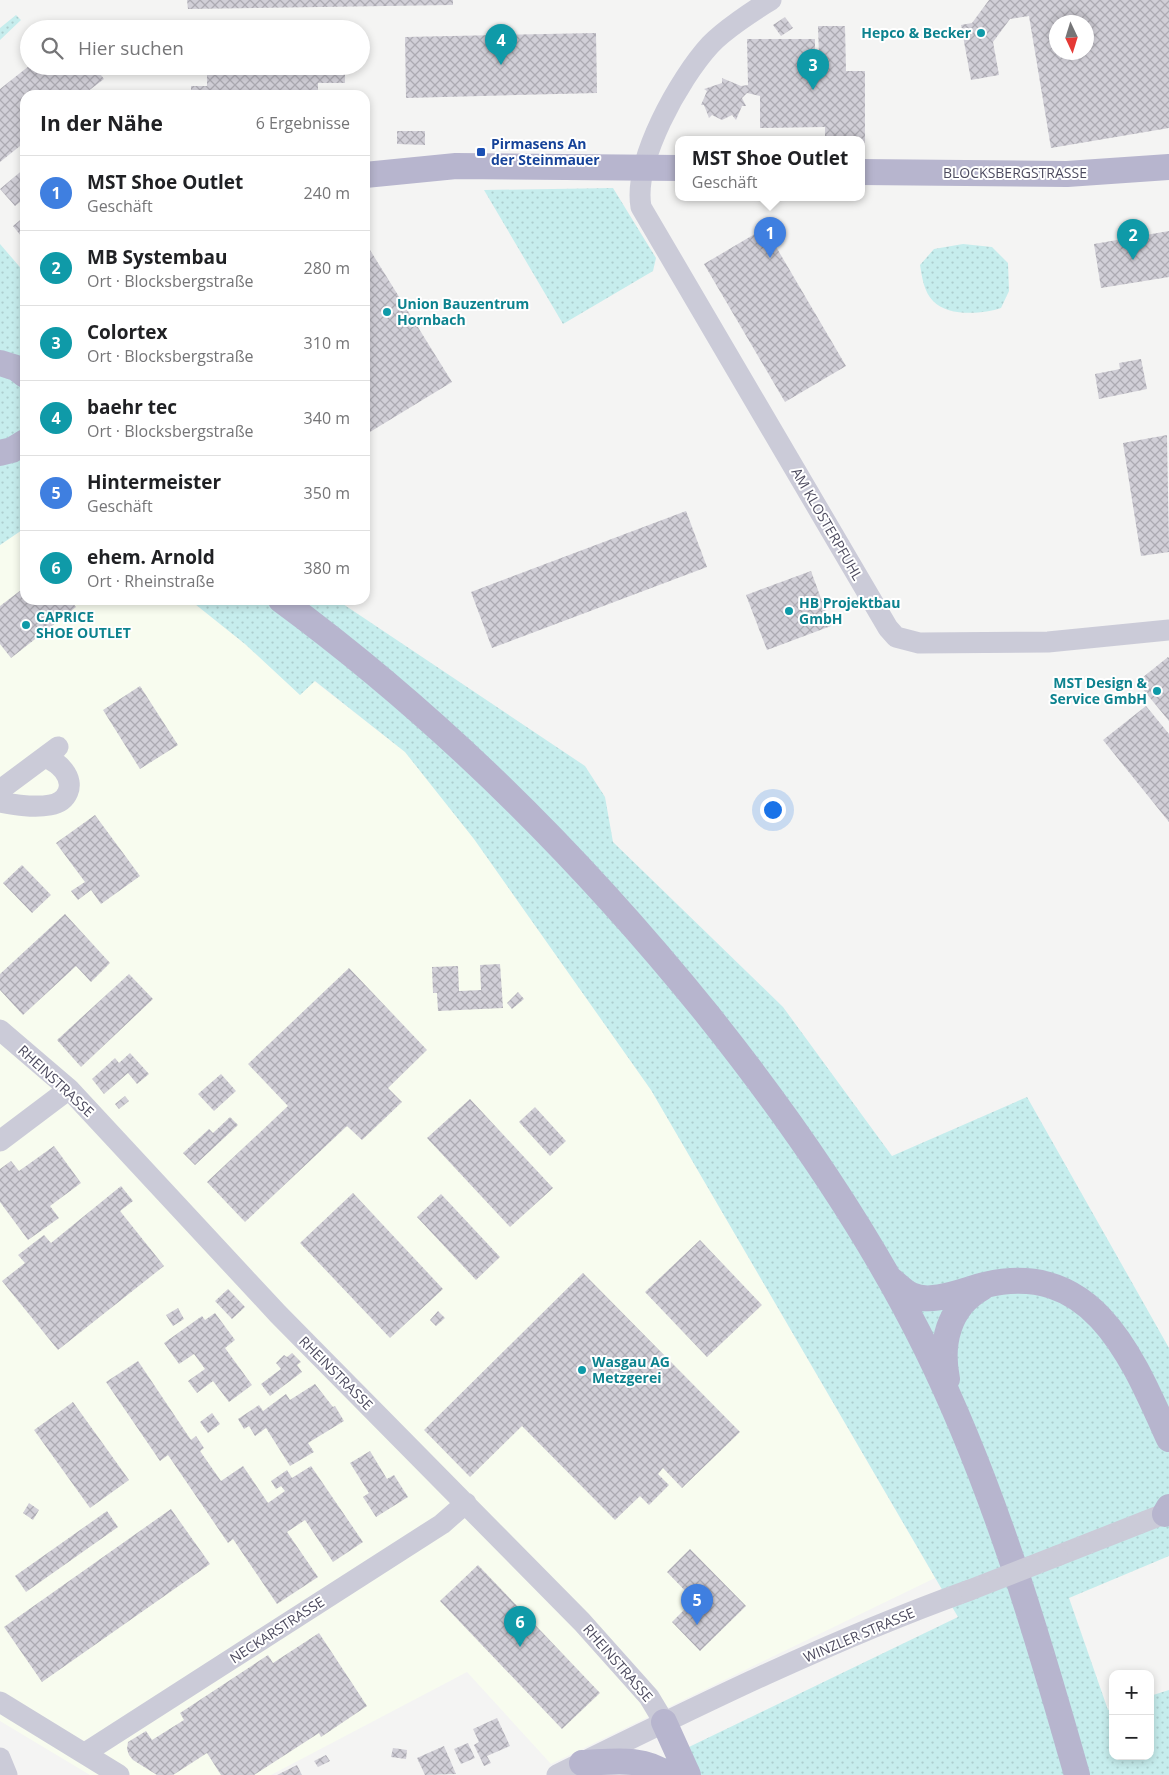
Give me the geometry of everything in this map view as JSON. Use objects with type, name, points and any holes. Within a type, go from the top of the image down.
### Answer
[{"type":"main road","points":[[370,175],[456,166],[675,168]]},
{"type":"main road","name":"BLOCKSBERGSTRASSE","points":[[865,172],[1067,174],[1169,167]]},
{"type":"main road","points":[[0,363],[16,368],[20,372]]},
{"type":"main road","points":[[288,605],[331,637],[447,736],[560,845],[622,912],[676,975],[775,1102],[816,1159],[887,1277],[927,1350],[959,1422],[1009,1551],[1073,1770]]},
{"type":"main road","points":[[887,1277],[912,1295],[920,1298],[1019,1281],[1040,1283],[1073,1295],[1087,1304],[1114,1331],[1130,1356],[1169,1438]]},
{"type":"main road","points":[[959,1422],[944,1364],[944,1341],[953,1318],[964,1303],[975,1292],[987,1285]]},
{"type":"main road","points":[[664,1722],[688,1775]]},
{"type":"main road","points":[[582,1763],[641,1762],[668,1775]]},
{"type":"street","name":"AM KLOSTERPFUHL","points":[[771,0],[711,44],[692,68],[672,102],[644,168],[639,193],[646,217],[888,628],[896,637],[919,643],[1048,642],[1169,630]]},
{"type":"street","points":[[0,790],[52,752],[56,763],[68,779],[70,787],[65,798],[52,805],[37,806],[0,802]]},
{"type":"street","name":"RHEINSTRASSE","points":[[0,1030],[69,1089],[272,1308],[582,1622],[649,1697],[664,1722]]},
{"type":"street","points":[[0,1141],[69,1089]]},
{"type":"street","name":"NECKARSTRASSE","points":[[85,1753],[442,1524],[466,1503]]},
{"type":"street","name":"WINZLER STRASSE","points":[[558,1775],[664,1722],[846,1639],[1168,1511]]},
{"type":"street","points":[[0,1702],[119,1775]]},
{"type":"street","points":[[0,1758],[6,1775]]},
{"type":"shaded area","points":[[16,15],[21,20],[0,40],[0,28]]},
{"type":"shaded area","points":[[613,188],[656,258],[653,271],[563,324],[484,190]]},
{"type":"shaded area","points":[[0,244],[20,267],[20,531],[0,545]]},
{"type":"shaded area","points":[[963,244],[992,247],[1008,263],[1009,291],[1001,308],[976,313],[956,312],[939,306],[927,293],[920,265],[934,249]]},
{"type":"shaded area","points":[[20,531],[20,605],[196,605],[245,644],[300,695],[314,681],[405,752],[474,839],[651,1090],[935,1578],[551,1764],[467,1672],[271,1775],[90,1775],[0,1721],[0,545]]},
{"type":"shaded area","points":[[196,605],[344,605],[585,766],[605,797],[613,842],[783,1007],[892,1156],[1027,1097],[1169,1348],[1169,1556],[1069,1598],[1109,1710],[1109,1760],[1154,1760],[1154,1695],[1169,1690],[1169,1775],[631,1775],[958,1617],[651,1090],[474,839],[405,752],[315,681],[300,695],[245,644]]},
{"type":"building","points":[[187,0],[453,0],[453,5],[188,9]]},
{"type":"building","points":[[989,0],[1169,0],[1169,128],[1051,148],[1029,16],[1010,19],[993,42],[999,75],[971,80],[961,25],[972,23]]},
{"type":"building","points":[[785,17],[793,28],[781,36],[773,25]]},
{"type":"building","points":[[818,26],[845,26],[846,71],[865,71],[865,136],[825,136],[825,127],[760,128],[760,96],[747,93],[742,98],[746,106],[742,106],[736,120],[732,115],[722,120],[712,115],[709,118],[704,105],[701,105],[707,91],[704,89],[722,83],[722,78],[741,86],[748,85],[747,39],[815,39],[815,56],[819,56]]},
{"type":"building","points":[[596,33],[597,93],[406,98],[405,37]]},
{"type":"building","points":[[20,73],[20,75],[101,75],[104,79],[90,90],[20,90],[20,146],[0,162],[0,89]]},
{"type":"building","points":[[207,75],[345,75],[345,83],[318,83],[318,90],[191,90],[191,86],[207,86]]},
{"type":"building","points":[[397,131],[425,131],[425,145],[397,144]]},
{"type":"building","points":[[20,172],[20,202],[15,206],[0,189]]},
{"type":"building","points":[[20,220],[20,235],[13,226]]},
{"type":"building","points":[[765,228],[846,366],[785,402],[704,264]]},
{"type":"building","points":[[1169,231],[1169,277],[1101,288],[1094,244]]},
{"type":"building","name":"Union Bauzentrum Hornbach","points":[[370,250],[452,382],[370,432]]},
{"type":"building","points":[[1141,359],[1147,389],[1099,399],[1095,374],[1120,369],[1119,363]]},
{"type":"building","points":[[1167,435],[1169,552],[1141,556],[1123,443]]},
{"type":"building","points":[[686,511],[707,567],[492,648],[471,592]]},
{"type":"building","name":"HB Projektbau GmbH","points":[[811,571],[831,626],[767,650],[746,595]]},
{"type":"building","name":"CAPRICE SHOE OUTLET","points":[[20,591],[20,605],[74,605],[76,607],[11,658],[0,644],[0,606]]},
{"type":"building","name":"MST Design & Service GmbH","points":[[1169,658],[1169,721],[1137,682]]},
{"type":"building","points":[[140,686],[178,745],[140,769],[103,710]]},
{"type":"building","points":[[1146,706],[1169,734],[1169,822],[1103,740]]},
{"type":"building","points":[[95,815],[140,876],[101,904],[91,890],[78,900],[71,891],[85,882],[56,843]]},
{"type":"building","points":[[22,865],[51,895],[32,913],[3,883]]},
{"type":"building","points":[[65,914],[110,963],[91,982],[76,966],[23,1015],[0,990],[0,974]]},
{"type":"building","points":[[500,964],[503,1008],[438,1011],[437,993],[433,993],[432,967],[458,966],[459,991],[481,990],[480,965]]},
{"type":"building","points":[[349,968],[427,1050],[388,1088],[402,1102],[362,1140],[347,1126],[245,1222],[207,1182],[288,1106],[248,1064]]},
{"type":"building","points":[[129,974],[153,999],[81,1067],[57,1040]]},
{"type":"building","points":[[518,992],[524,999],[512,1009],[507,1003]]},
{"type":"building","points":[[130,1053],[149,1074],[137,1084],[128,1073],[104,1094],[92,1079],[115,1058],[119,1063]]},
{"type":"building","points":[[221,1074],[236,1091],[214,1111],[198,1094]]},
{"type":"building","points":[[125,1096],[129,1101],[119,1109],[115,1104]]},
{"type":"building","points":[[470,1099],[553,1188],[510,1227],[427,1138]]},
{"type":"building","points":[[535,1107],[566,1141],[550,1156],[519,1122]]},
{"type":"building","points":[[230,1117],[238,1125],[195,1165],[183,1153],[209,1129],[213,1133]]},
{"type":"building","points":[[54,1146],[81,1183],[50,1206],[59,1218],[28,1240],[0,1202],[0,1169],[11,1161],[19,1171]]},
{"type":"building","points":[[121,1186],[133,1201],[120,1211],[164,1266],[58,1350],[2,1281],[25,1263],[18,1255],[44,1235],[51,1243]]},
{"type":"building","points":[[353,1193],[443,1289],[390,1338],[300,1243]]},
{"type":"building","points":[[441,1194],[500,1257],[476,1280],[417,1217]]},
{"type":"building","points":[[700,1240],[762,1305],[707,1357],[645,1292]]},
{"type":"building","name":"Wasgau AG Metzgerei","points":[[583,1273],[740,1432],[682,1488],[663,1468],[658,1474],[669,1485],[649,1505],[640,1496],[615,1520],[522,1426],[470,1477],[424,1430]]},
{"type":"building","points":[[228,1289],[245,1307],[232,1319],[215,1301]]},
{"type":"building","points":[[178,1308],[184,1319],[173,1326],[166,1315]]},
{"type":"building","points":[[438,1311],[445,1318],[436,1326],[430,1320]]},
{"type":"building","points":[[215,1313],[235,1340],[225,1348],[252,1385],[229,1402],[213,1381],[197,1393],[188,1381],[205,1369],[194,1354],[179,1364],[164,1343],[202,1316],[205,1320]]},
{"type":"building","points":[[292,1353],[301,1362],[297,1365],[302,1372],[270,1396],[261,1384],[281,1369],[276,1363],[284,1355],[287,1357]]},
{"type":"building","points":[[138,1361],[191,1440],[196,1436],[204,1448],[200,1451],[221,1481],[243,1466],[268,1503],[285,1491],[281,1486],[276,1489],[271,1481],[287,1470],[292,1478],[311,1466],[363,1542],[333,1562],[305,1520],[287,1532],[318,1577],[277,1604],[233,1539],[228,1543],[168,1455],[160,1461],[106,1382]]},
{"type":"building","points":[[315,1384],[333,1407],[335,1406],[344,1421],[308,1443],[314,1452],[290,1466],[266,1428],[255,1436],[249,1426],[244,1429],[238,1419],[259,1405],[263,1411],[286,1394],[290,1400]]},
{"type":"building","points":[[73,1402],[129,1480],[90,1508],[34,1430]]},
{"type":"building","points":[[212,1413],[220,1424],[208,1433],[200,1422]]},
{"type":"building","points":[[370,1451],[387,1479],[394,1475],[408,1497],[376,1517],[363,1497],[369,1493],[350,1463]]},
{"type":"building","points":[[29,1503],[39,1510],[33,1520],[23,1513]]},
{"type":"building","points":[[171,1509],[210,1564],[42,1682],[4,1627]]},
{"type":"building","points":[[107,1511],[118,1527],[26,1592],[15,1576]]},
{"type":"building","points":[[690,1549],[746,1606],[700,1651],[672,1622],[694,1600],[667,1572]]},
{"type":"building","points":[[478,1565],[600,1693],[562,1729],[440,1601]]},
{"type":"building","points":[[319,1633],[367,1706],[321,1737],[319,1733],[254,1775],[221,1775],[207,1753],[173,1775],[157,1775],[133,1760],[129,1755],[127,1749],[128,1742],[146,1731],[152,1740],[184,1720],[180,1713],[268,1655],[273,1663]]},
{"type":"building","points":[[497,1718],[510,1746],[487,1756],[491,1763],[484,1766],[474,1745],[479,1742],[473,1729]]},
{"type":"building","points":[[468,1743],[475,1758],[461,1764],[454,1749]]},
{"type":"building","points":[[444,1746],[456,1774],[425,1775],[417,1758]]},
{"type":"building","points":[[393,1748],[407,1750],[406,1759],[391,1757]]},
{"type":"building","points":[[326,1755],[330,1761],[318,1767],[314,1761]]},
{"type":"building","points":[[297,1765],[302,1775],[277,1775]]},
{"type":"place","name":"Hepco & Becker","points":[[981,33]]},
{"type":"place","name":"baehr tec","points":[[501,65]]},
{"type":"place","name":"Colortex","points":[[813,90]]},
{"type":"place","name":"Pirmasens An der Steinmauer","points":[[481,152]]},
{"type":"place","name":"MST Shoe Outlet","points":[[770,258]]},
{"type":"place","name":"MB Systembau","points":[[1133,260]]},
{"type":"place","name":"Union Bauzentrum Hornbach","points":[[387,312]]},
{"type":"place","name":"HB Projektbau GmbH","points":[[789,611]]},
{"type":"place","name":"CAPRICE SHOE OUTLET","points":[[26,625]]},
{"type":"place","name":"MST Design & Service GmbH","points":[[1157,691]]},
{"type":"place","name":"Wasgau AG Metzgerei","points":[[582,1370]]},
{"type":"place","name":"Hintermeister","points":[[697,1625]]},
{"type":"place","name":"ehem. Arnold","points":[[520,1647]]}]
